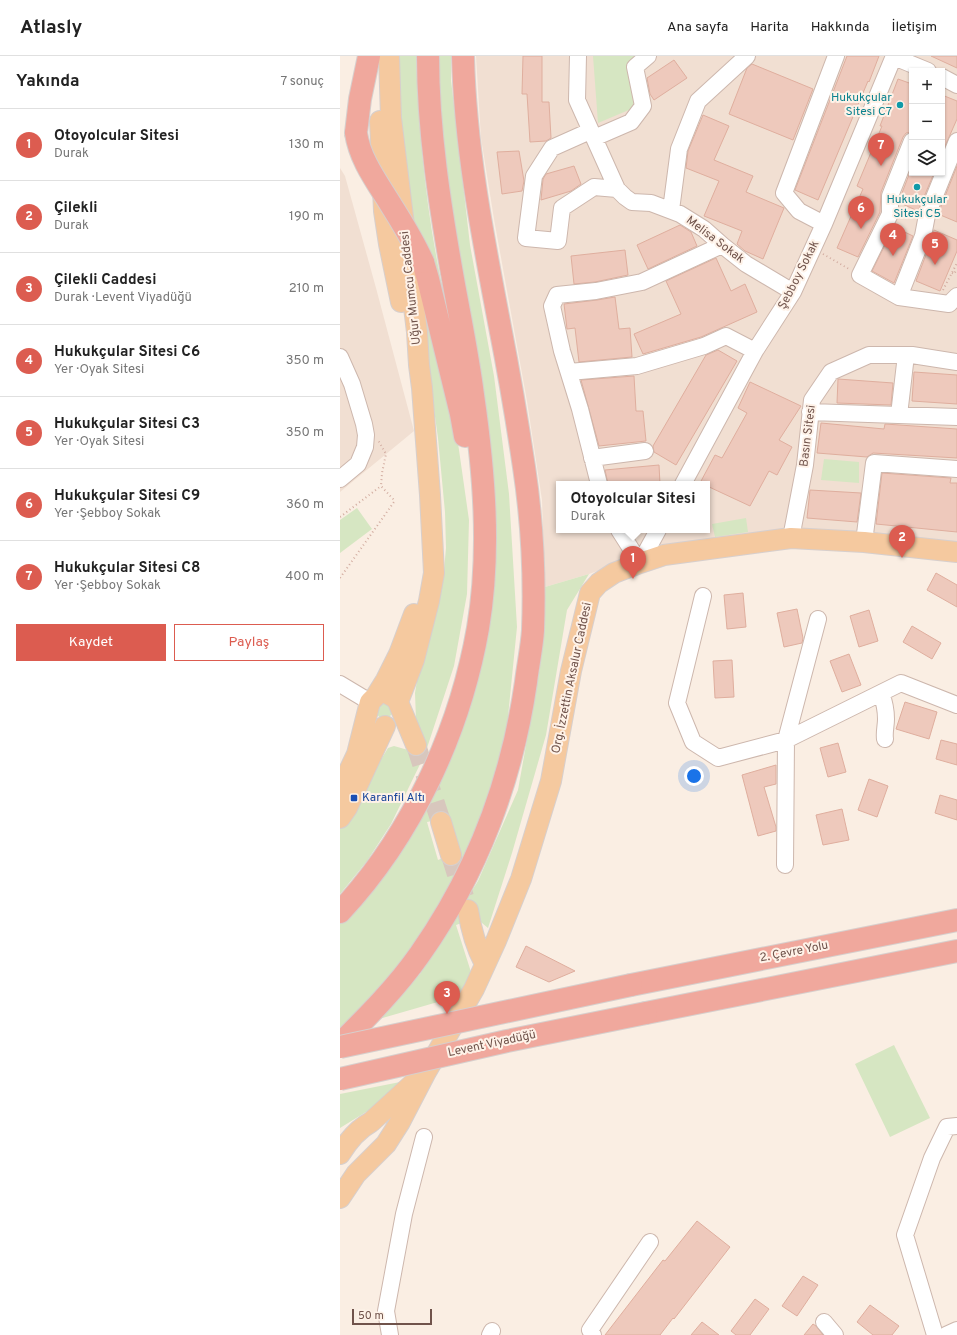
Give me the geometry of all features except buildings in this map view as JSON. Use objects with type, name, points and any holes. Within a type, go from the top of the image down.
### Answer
[{"type":"highway","points":[[369,56],[359,105],[356,133],[365,164],[401,220],[423,262],[428,279],[461,414],[472,485],[479,563],[483,578]]},
{"type":"highway","points":[[340,912],[390,849],[423,794],[446,741],[462,696],[478,628],[483,578],[485,519],[479,440],[473,393],[437,179],[428,56]]},
{"type":"highway","points":[[340,1046],[392,989],[419,954],[443,918],[466,877],[487,830],[510,762],[520,716],[532,632],[532,542],[524,469],[480,216],[465,100],[463,56]]},
{"type":"highway","name":"2. Çevre Yolu","points":[[340,1046],[631,985],[957,920]]},
{"type":"highway","name":"Levent Viyadüğü","points":[[340,1079],[492,1044],[646,1012],[957,951]]},
{"type":"main road","points":[[380,56],[378,81],[384,211],[389,244],[408,332],[418,365]]},
{"type":"main road","name":"Uğur Mumcu Caddesi","points":[[390,56],[391,118],[417,332],[418,365],[422,388],[431,520]]},
{"type":"main road","points":[[340,790],[357,754],[371,703],[386,680],[399,654],[418,604],[423,582],[431,520]]},
{"type":"main road","points":[[340,818],[347,808],[388,726],[399,717],[399,705],[414,660],[429,601],[434,573],[431,520]]},
{"type":"main road","name":"Org. İzzettin Aksalur Caddesi","points":[[426,1072],[474,990],[521,879],[551,782],[572,671],[590,593],[599,583],[614,573],[664,556],[791,538],[864,542],[957,552]]},
{"type":"main road","points":[[381,694],[386,694],[395,698],[415,741],[405,730],[376,724],[372,721],[371,703],[381,694]]},
{"type":"main road","points":[[441,822],[451,855]]},
{"type":"main road","points":[[485,964],[472,931],[468,910],[479,924],[496,941]]},
{"type":"main road","points":[[340,1154],[348,1141],[426,1072]]},
{"type":"main road","points":[[340,1198],[348,1177],[386,1144],[400,1122],[426,1072]]},
{"type":"main road","points":[[340,1137],[368,1124],[379,1126],[388,1134],[389,1138],[386,1144]]},
{"type":"street","points":[[578,56],[577,100],[632,202]]},
{"type":"street","points":[[617,189],[594,187],[562,208],[558,241],[526,238],[534,176],[552,148],[631,122],[643,106],[635,67],[648,56]]},
{"type":"street","points":[[671,210],[679,149],[698,101],[747,56]]},
{"type":"street","points":[[824,224],[798,211],[784,193],[836,56]]},
{"type":"street","points":[[894,56],[921,68]]},
{"type":"street","name":"Şebboy Sokak","points":[[685,481],[755,351],[793,292],[824,224],[894,56]]},
{"type":"street","points":[[945,79],[957,85]]},
{"type":"street","points":[[595,135],[617,189],[632,202]]},
{"type":"street","points":[[899,297],[923,236],[927,215],[957,141]]},
{"type":"street","points":[[909,148],[890,196],[890,214],[860,275],[899,297],[949,304],[950,294]]},
{"type":"street","name":"Melisa Sokak","points":[[632,202],[650,203],[680,214],[704,229],[746,264],[793,292]]},
{"type":"street","points":[[598,481],[552,306],[557,295],[596,291],[642,282],[722,245]]},
{"type":"street","points":[[569,372],[637,366],[704,346],[726,336],[755,351]]},
{"type":"street","name":"Basın Sitesi","points":[[791,538],[805,465],[812,400],[831,372],[869,355],[906,355],[957,362]]},
{"type":"street","points":[[899,415],[906,355]]},
{"type":"street","points":[[340,357],[352,384],[366,435],[365,447],[358,464],[340,479]]},
{"type":"street","points":[[810,412],[957,417]]},
{"type":"street","points":[[592,458],[645,450]]},
{"type":"street","points":[[864,542],[874,463],[957,469]]},
{"type":"street","points":[[621,533],[640,563],[656,533]]},
{"type":"street","points":[[704,596],[677,702],[693,742],[718,758],[786,740],[901,683],[957,705]]},
{"type":"street","points":[[785,865],[786,740],[818,619]]},
{"type":"street","points":[[340,684],[371,703]]},
{"type":"street","points":[[881,693],[886,718],[884,733],[885,739]]},
{"type":"street","points":[[935,1335],[905,1235],[932,1158],[947,1127],[957,1126]]},
{"type":"street","points":[[390,1335],[386,1311],[404,1214],[424,1137]]},
{"type":"street","points":[[593,1335],[590,1330],[650,1242]]},
{"type":"street","points":[[824,1322],[835,1335]]},
{"type":"street","points":[[946,1335],[957,1330]]},
{"type":"path","points":[[813,248],[860,275]]},
{"type":"path","points":[[950,294],[952,273],[957,263]]},
{"type":"path","points":[[952,273],[954,274],[957,269]]},
{"type":"path","points":[[340,578],[394,502],[381,486],[386,454],[375,435],[364,424]]},
{"type":"path","points":[[340,517],[381,486]]},
{"type":"shaded area","points":[[476,56],[957,56],[957,542],[799,531],[661,548],[589,574],[545,587],[542,500],[527,401],[481,138]]},
{"type":"shaded area","points":[[340,168],[345,176],[414,431],[340,492]]},
{"type":"green space","points":[[396,56],[416,56],[419,118],[425,180],[445,304],[408,217]]},
{"type":"green space","points":[[435,56],[451,56],[451,80],[470,245],[494,376],[509,494],[517,627],[505,746],[491,793],[450,890],[421,937],[388,982],[348,1026],[340,1028],[340,923],[352,911],[472,690],[486,644],[491,586],[443,158]],"holes":[[[448,818],[460,851],[438,860],[427,822]]]},
{"type":"green space","points":[[593,56],[639,56],[636,107],[598,123]]},
{"type":"green space","points":[[415,274],[454,415],[469,520],[467,594],[454,666],[425,754],[391,824],[367,861],[340,894],[340,827],[388,748],[394,746],[408,750],[423,746],[416,720],[415,693],[421,656],[434,623],[443,581],[446,548],[445,512],[438,438]]},
{"type":"green space","points":[[824,459],[859,462],[859,483],[821,480]]},
{"type":"green space","points":[[357,508],[372,529],[340,553],[340,520]]},
{"type":"green space","points":[[746,518],[748,532],[715,537],[712,524]]},
{"type":"green space","points":[[589,574],[567,610],[546,735],[512,853],[488,928],[476,918],[456,925],[471,972],[462,995],[379,1019],[420,974],[478,881],[518,790],[540,667],[545,587]]},
{"type":"green space","points":[[387,700],[393,713],[389,717],[380,718],[376,713],[375,707]]},
{"type":"green space","points":[[894,1045],[930,1118],[890,1137],[855,1064]]},
{"type":"green space","points":[[410,1080],[374,1107],[340,1128],[340,1094]]},
{"type":"tunnel","points":[[416,745],[441,822]]},
{"type":"tunnel","points":[[451,855],[464,897]]},
{"type":"place","name":"Hukukçular Sitesi C7","points":[[900,105]]},
{"type":"place","name":"Hukukçular Sitesi C8","points":[[881,166]]},
{"type":"place","name":"Hukukçular Sitesi C5","points":[[917,187]]},
{"type":"place","name":"Hukukçular Sitesi C9","points":[[861,229]]},
{"type":"place","name":"Hukukçular Sitesi C6","points":[[893,256]]},
{"type":"place","name":"Hukukçular Sitesi C3","points":[[935,265]]},
{"type":"place","name":"Çilekli","points":[[902,558]]},
{"type":"place","name":"Otoyolcular Sitesi","points":[[633,579]]},
{"type":"place","name":"Karanfil Altı","points":[[354,798]]},
{"type":"place","name":"Çilekli Caddesi","points":[[447,1014]]}]
